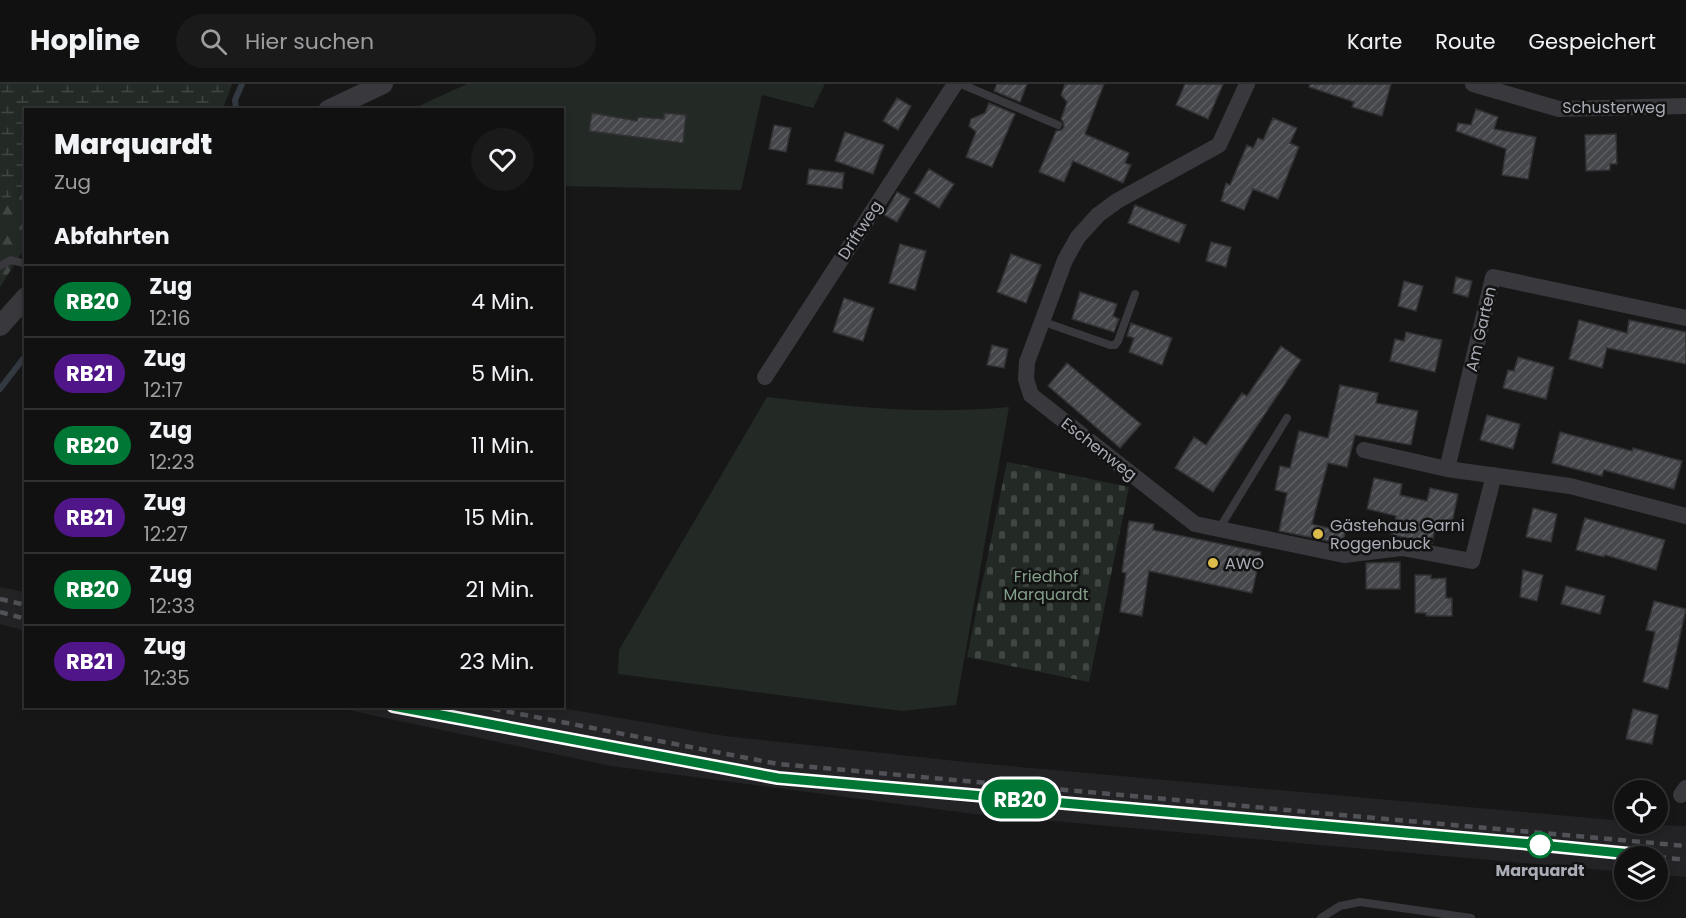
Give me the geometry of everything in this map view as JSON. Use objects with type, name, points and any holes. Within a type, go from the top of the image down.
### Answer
[{"type":"street","points":[[332,108],[383,84]]},
{"type":"street","name":"Driftweg","points":[[765,377],[955,84]]},
{"type":"street","name":"Eschenweg","points":[[1247,84],[1219,145],[1117,201],[1098,214],[1078,237],[1065,260],[1027,362],[1026,379],[1031,395],[1195,524],[1344,555],[1402,548],[1472,561],[1494,475]]},
{"type":"street","name":"Schusterweg","points":[[1473,84],[1558,109],[1686,106]]},
{"type":"street","name":"Am Garten","points":[[1447,469],[1493,277],[1686,318]]},
{"type":"street","points":[[0,326],[24,299]]},
{"type":"street","points":[[1364,450],[1447,469],[1570,486],[1686,516]]},
{"type":"lane","points":[[961,84],[1058,125]]},
{"type":"lane","points":[[0,266],[11,260],[24,263]]},
{"type":"lane","points":[[1041,321],[1115,345],[1135,294]]},
{"type":"lane","points":[[1218,529],[1287,418]]},
{"type":"lane","points":[[1321,918],[1340,906],[1360,902],[1471,918]]},
{"type":"shaded area","points":[[0,587],[24,592],[24,631],[0,624]]},
{"type":"shaded area","points":[[339,708],[562,708],[725,736],[975,763],[1614,820],[1614,834],[1668,834],[1668,825],[1686,826],[1686,877],[1668,876],[1668,846],[1614,846],[1614,871],[974,814],[611,766]]},
{"type":"green space","points":[[0,84],[232,84],[223,108],[24,108],[24,188],[0,204]]},
{"type":"green space","points":[[467,84],[825,84],[813,108],[762,95],[741,190],[564,186],[564,108],[414,108]]},
{"type":"green space","points":[[24,188],[24,252],[0,287],[0,204]]},
{"type":"green space","points":[[767,397],[888,409],[949,410],[1009,407],[956,705],[902,711],[618,674],[619,650]]},
{"type":"green space","name":"Friedhof Marquardt","points":[[1007,462],[1129,487],[1089,682],[967,657]]},
{"type":"building","points":[[997,84],[1027,84],[1020,102],[994,91]]},
{"type":"building","points":[[1065,84],[1104,84],[1085,134],[1129,153],[1125,163],[1131,165],[1123,183],[1073,161],[1064,182],[1039,172],[1056,131],[1064,127],[1061,119],[1067,102],[1061,95]]},
{"type":"building","points":[[1185,84],[1223,84],[1208,119],[1176,105]]},
{"type":"building","points":[[1310,84],[1391,84],[1382,116],[1352,107],[1354,102],[1309,87]]},
{"type":"building","points":[[897,98],[911,106],[898,130],[883,121]]},
{"type":"building","points":[[989,103],[1015,114],[992,167],[966,157],[976,132],[969,126],[971,119],[985,113]]},
{"type":"building","points":[[1476,109],[1498,117],[1494,129],[1536,137],[1528,179],[1502,175],[1506,149],[1456,131],[1458,123],[1471,125]]},
{"type":"building","points":[[592,113],[637,121],[638,117],[664,119],[664,113],[686,115],[683,143],[589,131]]},
{"type":"building","points":[[1273,118],[1297,128],[1290,143],[1299,147],[1278,199],[1253,189],[1244,210],[1221,201],[1226,183],[1230,185],[1247,145],[1253,148],[1258,138],[1263,140]]},
{"type":"building","points":[[774,125],[791,128],[786,152],[769,149]]},
{"type":"building","points":[[845,132],[884,145],[873,174],[835,161]]},
{"type":"building","points":[[1616,134],[1617,164],[1610,164],[1610,170],[1586,171],[1585,135]]},
{"type":"building","points":[[809,169],[844,173],[842,189],[807,184]]},
{"type":"building","points":[[929,169],[954,184],[939,208],[914,193]]},
{"type":"building","points":[[897,192],[910,199],[897,222],[884,215]]},
{"type":"building","points":[[1135,205],[1186,225],[1179,243],[1128,223]]},
{"type":"building","points":[[1211,242],[1231,247],[1226,267],[1206,261]]},
{"type":"building","points":[[900,244],[926,251],[915,290],[889,283]]},
{"type":"building","points":[[1011,254],[1041,265],[1026,303],[997,292]]},
{"type":"building","points":[[1456,277],[1472,281],[1468,297],[1453,293]]},
{"type":"building","points":[[1404,281],[1423,286],[1416,311],[1398,306]]},
{"type":"building","points":[[1080,292],[1117,304],[1113,316],[1119,319],[1114,332],[1072,319]]},
{"type":"building","points":[[844,298],[874,308],[863,341],[833,332]]},
{"type":"building","points":[[1579,320],[1627,333],[1629,320],[1686,332],[1686,364],[1607,348],[1602,368],[1569,359]]},
{"type":"building","points":[[1131,323],[1172,338],[1162,365],[1129,352],[1134,338],[1127,336]]},
{"type":"building","points":[[1406,332],[1442,340],[1435,372],[1390,361],[1395,339],[1404,341]]},
{"type":"building","points":[[992,345],[1008,349],[1004,368],[987,365]]},
{"type":"building","points":[[1281,346],[1301,360],[1213,492],[1175,468],[1194,437],[1206,445],[1242,393],[1247,396]]},
{"type":"building","points":[[1518,357],[1554,367],[1546,399],[1503,388],[1508,370],[1514,371]]},
{"type":"building","points":[[1067,363],[1141,424],[1120,448],[1048,386]]},
{"type":"building","points":[[1340,385],[1378,393],[1376,403],[1418,411],[1411,445],[1355,435],[1347,467],[1328,463],[1312,524],[1345,532],[1343,544],[1279,531],[1287,493],[1275,490],[1280,466],[1290,468],[1299,431],[1328,438]]},
{"type":"building","points":[[1487,415],[1520,424],[1513,449],[1480,440]]},
{"type":"building","points":[[1560,432],[1632,451],[1633,448],[1682,461],[1674,489],[1604,470],[1602,476],[1552,463]]},
{"type":"building","points":[[1374,478],[1402,484],[1400,495],[1427,501],[1430,488],[1458,494],[1451,528],[1436,524],[1432,543],[1391,535],[1396,516],[1367,509]]},
{"type":"building","points":[[1533,508],[1557,514],[1551,542],[1526,537]]},
{"type":"building","points":[[1585,518],[1665,540],[1656,570],[1605,555],[1604,557],[1576,550]]},
{"type":"building","points":[[1129,521],[1154,524],[1153,530],[1261,552],[1252,593],[1149,571],[1142,616],[1120,612],[1126,573],[1122,572]]},
{"type":"building","points":[[1400,562],[1400,589],[1366,589],[1366,563]]},
{"type":"building","points":[[1523,570],[1543,575],[1537,601],[1520,597]]},
{"type":"building","points":[[1415,575],[1431,575],[1431,579],[1446,578],[1446,598],[1452,598],[1452,616],[1426,616],[1426,613],[1415,613]]},
{"type":"building","points":[[1566,586],[1605,596],[1600,614],[1561,604]]},
{"type":"building","points":[[1654,601],[1686,609],[1668,689],[1643,682],[1655,632],[1646,630]]},
{"type":"building","points":[[1633,709],[1658,715],[1652,744],[1626,739]]},
{"type":"waterway","points":[[236,108],[235,100],[242,84]]},
{"type":"waterway","points":[[0,389],[24,358]]},
{"type":"railway","points":[[0,599],[24,605]]},
{"type":"railway","points":[[0,612],[24,618]]},
{"type":"railway","points":[[405,708],[778,778],[1614,852]]},
{"type":"railway","points":[[489,708],[778,764],[1686,846]]},
{"type":"railway","points":[[1668,858],[1686,860]]},
{"type":"train","name":"RB20","points":[[404,708],[778,778],[1614,852]]},
{"type":"place","name":"Gästehaus Garni Roggenbuck","points":[[1318,534]]},
{"type":"place","name":"AWO","points":[[1213,563]]},
{"type":"place","name":"Marquardt","points":[[1540,845]]}]
